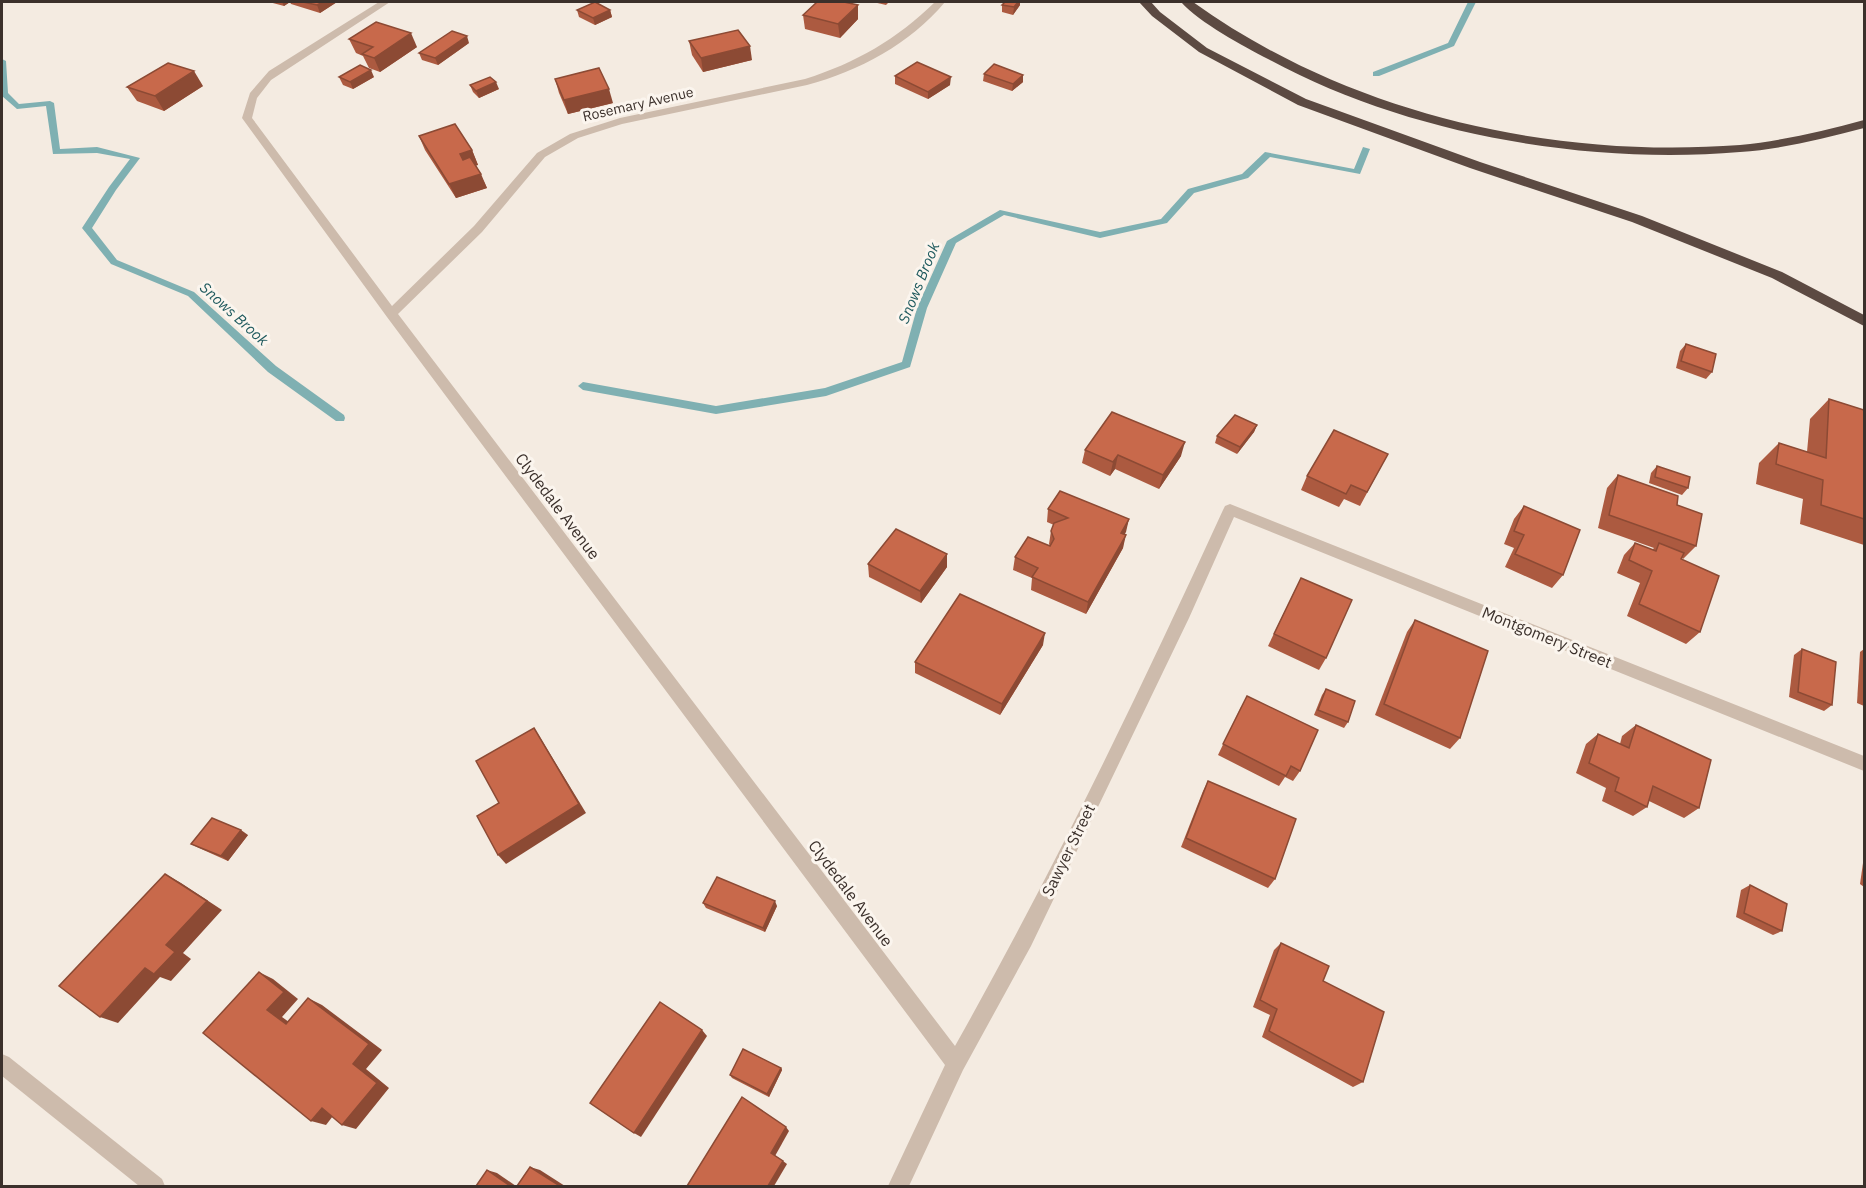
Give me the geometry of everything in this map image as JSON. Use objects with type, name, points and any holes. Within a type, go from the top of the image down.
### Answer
[{"type":"highway","points":[[1145,2],[1156,14],[1203,50],[1302,102],[1474,165],[1637,219],[1777,275],[1864,321]]},
{"type":"highway","points":[[1187,2],[1234,36],[1266,54],[1345,91],[1389,107],[1507,134],[1638,150],[1706,152],[1800,142],[1864,124]]},
{"type":"street","name":"Clydedale Avenue","points":[[386,2],[273,73],[258,85],[249,103],[247,118],[391,314],[957,1063]]},
{"type":"street","name":"Rosemary Avenue","points":[[391,314],[478,229],[529,167],[557,144],[610,124],[807,82],[842,71],[890,46],[919,23],[940,2]]},
{"type":"street","name":"Sawyer Street","points":[[898,1186],[957,1063],[1025,940],[1181,618],[1230,510]]},
{"type":"street","name":"Montgomery Street","points":[[1230,510],[1864,764]]},
{"type":"street","points":[[2,1064],[155,1186]]},
{"type":"building","points":[[303,2],[323,2],[317,5]]},
{"type":"building","points":[[595,2],[610,10],[593,18],[577,10]]},
{"type":"building","points":[[817,2],[844,2],[858,5],[838,24],[803,15]]},
{"type":"building","points":[[1005,2],[1018,2],[1014,7],[1002,5]]},
{"type":"building","points":[[376,22],[411,33],[374,58],[362,54],[373,47],[349,39]]},
{"type":"building","points":[[738,30],[750,46],[701,58],[689,41]]},
{"type":"building","points":[[452,31],[467,36],[435,58],[419,53]]},
{"type":"building","points":[[917,62],[951,77],[928,92],[895,76]]},
{"type":"building","points":[[168,63],[194,71],[155,96],[127,87]]},
{"type":"building","points":[[994,64],[1023,75],[1013,84],[984,74]]},
{"type":"building","points":[[360,65],[371,70],[350,82],[339,77]]},
{"type":"building","points":[[599,68],[609,89],[564,100],[555,79]]},
{"type":"building","points":[[490,77],[496,82],[476,91],[470,85]]},
{"type":"building","points":[[455,124],[472,150],[460,154],[463,160],[470,157],[481,174],[449,184],[419,136]]},
{"type":"building","points":[[1686,344],[1716,354],[1712,372],[1681,361]]},
{"type":"building","points":[[1829,399],[1864,410],[1864,519],[1821,505],[1823,480],[1776,464],[1779,443],[1826,458]]},
{"type":"building","points":[[1112,412],[1185,442],[1163,475],[1118,455],[1113,462],[1085,450]]},
{"type":"building","points":[[1235,415],[1257,425],[1240,447],[1217,436]]},
{"type":"building","points":[[1334,430],[1388,454],[1367,492],[1351,485],[1346,494],[1307,476]]},
{"type":"building","points":[[1657,466],[1690,477],[1688,488],[1655,477]]},
{"type":"building","points":[[1618,475],[1678,496],[1677,505],[1702,514],[1696,546],[1609,515]]},
{"type":"building","points":[[1060,491],[1129,519],[1121,533],[1126,535],[1088,602],[1032,577],[1038,568],[1015,557],[1028,537],[1050,546],[1054,539],[1051,531],[1054,523],[1068,518],[1048,509]]},
{"type":"building","points":[[1524,506],[1580,530],[1563,575],[1515,554],[1524,535],[1514,531]]},
{"type":"building","points":[[896,529],[947,554],[920,591],[868,564]]},
{"type":"building","points":[[1635,543],[1656,551],[1659,543],[1684,553],[1681,559],[1719,576],[1700,632],[1639,604],[1652,571],[1629,560]]},
{"type":"building","points":[[1301,578],[1352,600],[1326,658],[1274,634]]},
{"type":"building","points":[[960,594],[1045,633],[1002,704],[915,662]]},
{"type":"building","points":[[1415,620],[1488,651],[1460,738],[1384,704]]},
{"type":"building","points":[[1802,649],[1836,662],[1832,705],[1798,692]]},
{"type":"building","points":[[1326,689],[1355,701],[1348,722],[1318,710]]},
{"type":"building","points":[[1247,696],[1318,730],[1300,771],[1291,766],[1286,776],[1223,744]]},
{"type":"building","points":[[1636,725],[1711,760],[1699,808],[1653,786],[1647,807],[1615,791],[1619,778],[1589,763],[1598,734],[1629,748]]},
{"type":"building","points":[[534,728],[579,804],[498,855],[477,816],[499,803],[476,761]]},
{"type":"building","points":[[1208,781],[1296,819],[1275,879],[1186,838]]},
{"type":"building","points":[[212,818],[241,830],[221,856],[191,844]]},
{"type":"building","points":[[165,874],[207,901],[166,945],[175,952],[154,974],[145,968],[100,1017],[59,986]]},
{"type":"building","points":[[717,877],[775,901],[763,928],[703,903]]},
{"type":"building","points":[[1750,885],[1787,904],[1782,931],[1744,913]]},
{"type":"building","points":[[1281,943],[1329,966],[1323,981],[1384,1012],[1363,1082],[1269,1031],[1277,1009],[1260,1000]]},
{"type":"building","points":[[259,972],[284,992],[267,1010],[286,1024],[308,998],[369,1044],[353,1064],[377,1083],[342,1125],[322,1108],[311,1121],[203,1033]]},
{"type":"building","points":[[660,1002],[702,1030],[634,1133],[590,1103]]},
{"type":"building","points":[[743,1049],[781,1068],[767,1094],[730,1075]]},
{"type":"building","points":[[742,1097],[786,1127],[771,1153],[783,1161],[768,1186],[687,1186]]},
{"type":"building","points":[[530,1167],[560,1186],[517,1186]]},
{"type":"building","points":[[487,1170],[510,1186],[476,1186]]},
{"type":"waterway","name":"Snows Brook","points":[[1376,74],[1451,44],[1472,2]]},
{"type":"waterway","name":"Snows Brook","points":[[2,61],[4,94],[17,107],[50,103],[56,152],[97,150],[136,158],[112,189],[87,228],[114,262],[191,294],[272,369],[340,418]]},
{"type":"waterway","name":"Snows Brook","points":[[583,386],[716,410],[826,392],[906,364],[922,308],[952,241],[1003,212],[1100,235],[1164,221],[1191,191],[1245,176],[1268,154],[1357,172],[1366,149]]}]
